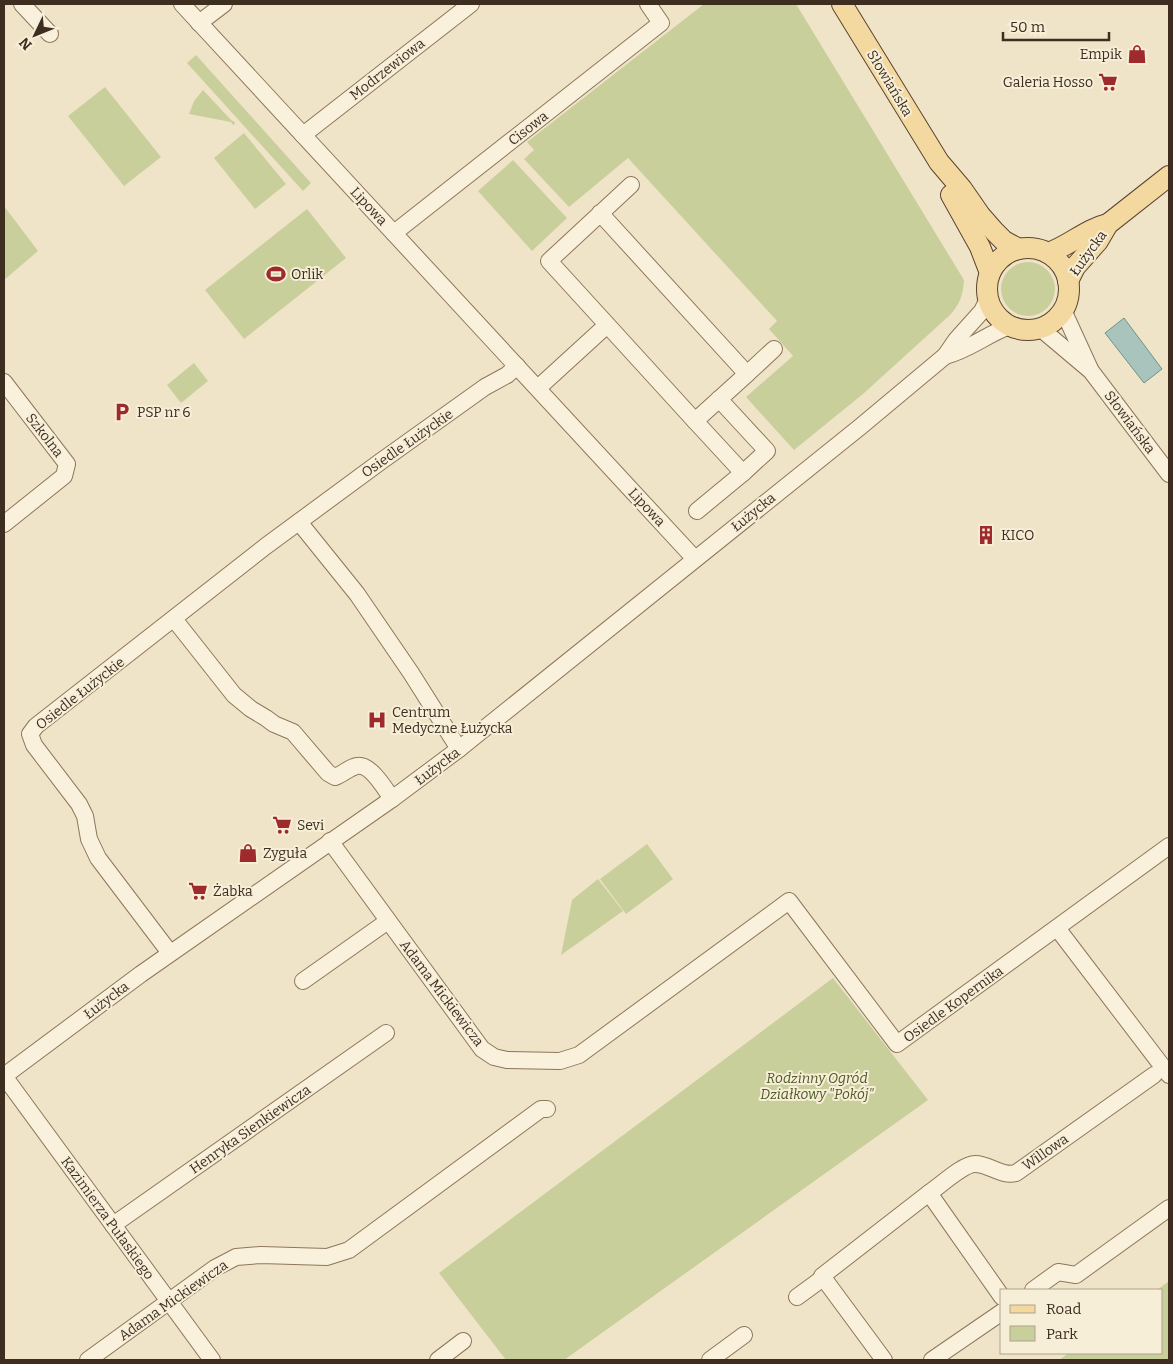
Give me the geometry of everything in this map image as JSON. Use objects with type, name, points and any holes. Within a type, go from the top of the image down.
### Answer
[{"type":"main road","name":"Słowiańska","points":[[842,4],[939,162],[994,231],[1004,241],[1019,249]]},
{"type":"main road","name":"Słowiańska","points":[[939,162],[945,184],[980,247],[990,274]]},
{"type":"main road","name":"Łużycka","points":[[1068,281],[1075,266],[1098,241],[1108,224],[1169,176]]},
{"type":"main road","name":"Łużycka","points":[[1048,253],[1059,249],[1098,227],[1108,224]]},
{"type":"main road","points":[[1029,248],[1048,253],[1061,264],[1068,281],[1069,291],[1063,310],[1049,324],[1040,328],[1029,330],[1010,326],[1000,319],[988,299],[987,290],[990,274],[1001,257],[1019,249],[1029,248]]},
{"type":"street","points":[[22,4],[50,34]]},
{"type":"street","name":"Lipowa","points":[[182,4],[694,559]]},
{"type":"street","points":[[199,23],[224,4]]},
{"type":"street","name":"Modrzewiowa","points":[[303,135],[471,4]]},
{"type":"street","name":"Cisowa","points":[[394,233],[661,23],[648,4]]},
{"type":"street","points":[[631,186],[548,261],[742,473]]},
{"type":"street","points":[[600,213],[747,374]]},
{"type":"street","name":"Łużycka","points":[[4,1076],[170,953],[392,799],[459,749],[845,439],[945,356],[956,340],[982,311],[988,299]]},
{"type":"street","name":"Słowiańska","points":[[1063,310],[1084,352],[1091,371]]},
{"type":"street","points":[[538,388],[607,325]]},
{"type":"street","name":"Łużycka","points":[[945,356],[962,351],[997,330],[1010,326]]},
{"type":"street","name":"Słowiańska","points":[[1040,328],[1091,371],[1169,474]]},
{"type":"street","points":[[695,421],[774,349]]},
{"type":"street","name":"Osiedle Łużyckie","points":[[170,953],[98,858],[89,839],[85,816],[80,804],[34,745],[30,734],[36,726],[266,546],[380,462],[517,366]]},
{"type":"street","name":"Szkolna","points":[[4,382],[67,464],[64,476],[4,524]]},
{"type":"street","points":[[697,511],[767,451],[719,399]]},
{"type":"street","points":[[299,522],[357,594],[459,749]]},
{"type":"street","points":[[174,619],[234,695],[274,724],[293,732],[328,773],[335,777],[356,766],[362,766],[381,782],[392,799]]},
{"type":"street","name":"Adama Mickiewicza","points":[[330,841],[482,1049],[494,1057],[507,1060],[560,1061],[578,1055],[788,901]]},
{"type":"street","name":"Osiedle Kopernika","points":[[788,901],[897,1044],[1169,846]]},
{"type":"street","points":[[303,981],[388,921]]},
{"type":"street","points":[[1057,928],[1118,1009],[1162,1075]]},
{"type":"street","name":"Henryka Sienkiewicza","points":[[114,1225],[386,1033]]},
{"type":"street","name":"Willowa","points":[[929,1193],[973,1164],[1005,1174],[1016,1173],[1162,1075]]},
{"type":"street","name":"Kazimierza Pułaskiego","points":[[4,1076],[212,1360]]},
{"type":"street","name":"Adama Mickiewicza","points":[[88,1360],[215,1268],[236,1257],[261,1255],[327,1257],[349,1250],[541,1109],[547,1109]]},
{"type":"street","points":[[797,1297],[929,1193],[1000,1294]]},
{"type":"street","points":[[1034,1289],[1058,1272],[1076,1275],[1169,1208]]},
{"type":"street","points":[[823,1278],[884,1360]]},
{"type":"street","points":[[932,1360],[1000,1313]]},
{"type":"street","points":[[710,1360],[744,1335]]},
{"type":"street","points":[[438,1360],[463,1341]]},
{"type":"green space","points":[[704,4],[796,4],[964,280],[960,299],[950,315],[863,394],[794,450],[746,397],[793,356],[769,329],[777,321],[628,158],[569,207],[524,159],[534,150],[527,142]]},
{"type":"green space","points":[[196,55],[311,183],[303,191],[187,63]]},
{"type":"green space","points":[[105,87],[161,157],[124,186],[68,116]]},
{"type":"green space","points":[[203,90],[235,124],[189,114],[194,101]]},
{"type":"green space","points":[[244,133],[286,184],[255,209],[214,158]]},
{"type":"green space","points":[[513,160],[567,218],[532,251],[478,191]]},
{"type":"green space","points":[[4,206],[38,251],[4,280]]},
{"type":"green space","name":"Orlik","points":[[307,209],[346,258],[244,339],[205,290]]},
{"type":"green space","points":[[1028,262],[1038,264],[1047,270],[1053,279],[1055,289],[1053,299],[1047,308],[1038,314],[1028,316],[1018,314],[1009,308],[1003,299],[1001,289],[1003,279],[1009,270],[1018,264]]},
{"type":"green space","points":[[194,363],[208,381],[181,403],[167,385]]},
{"type":"green space","points":[[647,844],[673,879],[626,914],[600,879]]},
{"type":"green space","points":[[598,879],[623,911],[561,955],[572,900]]},
{"type":"green space","name":"Rodzinny Ogród Działkowy \"Pokój\"","points":[[833,978],[928,1100],[564,1360],[506,1360],[439,1273]]},
{"type":"green space","points":[[1169,1281],[1169,1360],[1059,1360],[1068,1354],[1163,1354],[1163,1289],[1158,1289]]},
{"type":"water","points":[[1124,318],[1162,369],[1144,383],[1105,333]]},
{"type":"place","name":"Empik","points":[[1137,54]]},
{"type":"place","name":"Galeria Hosso","points":[[1108,82]]},
{"type":"place","name":"Orlik","points":[[276,274]]},
{"type":"place","name":"PSP nr 6","points":[[122,412]]},
{"type":"place","name":"KICO","points":[[986,535]]},
{"type":"place","name":"Centrum Medyczne Łużycka","points":[[377,720]]},
{"type":"place","name":"Sevi","points":[[282,825]]},
{"type":"place","name":"Zyguła","points":[[248,853]]},
{"type":"place","name":"Żabka","points":[[198,891]]}]
